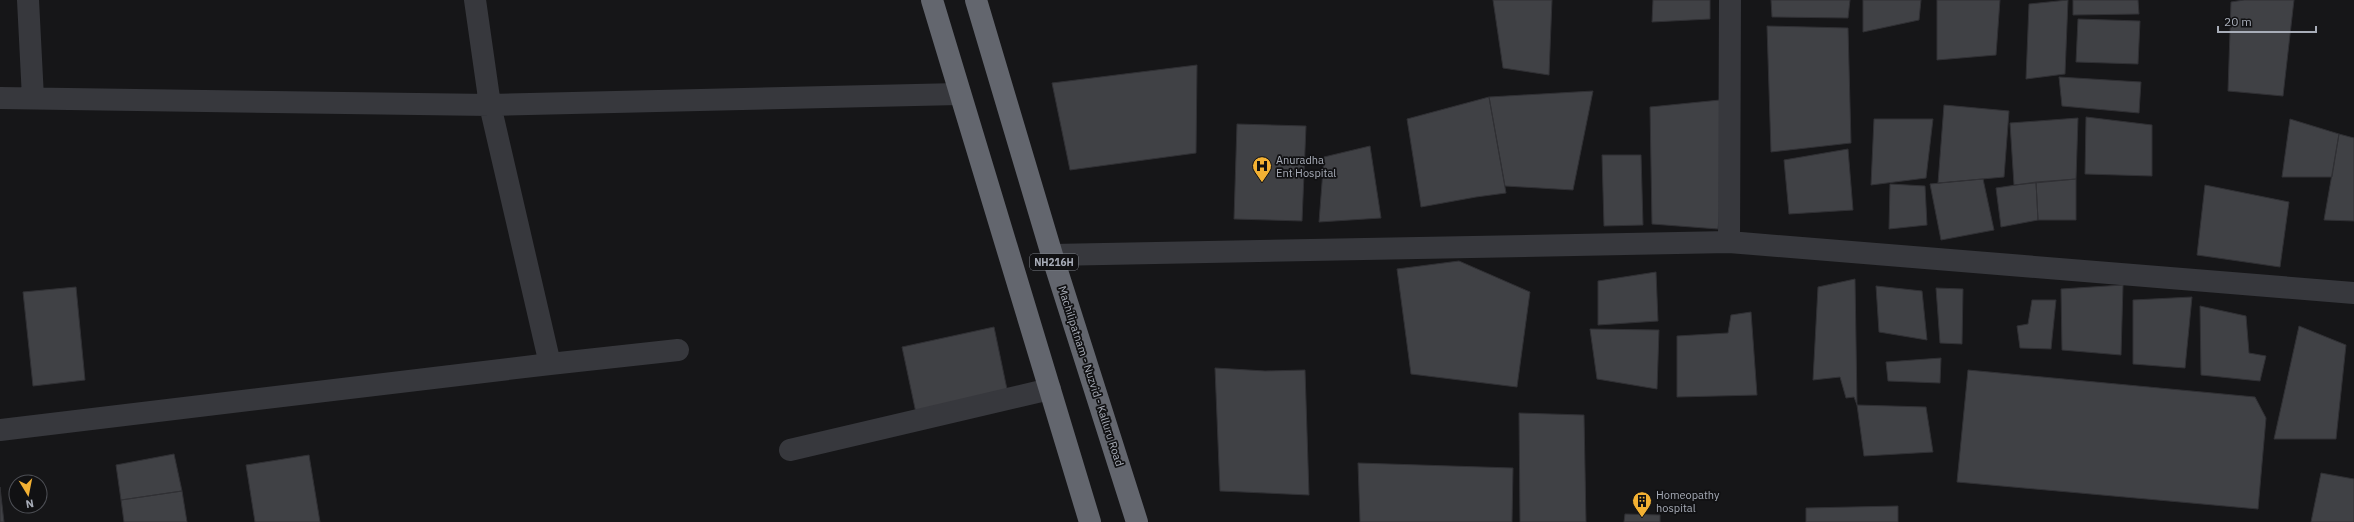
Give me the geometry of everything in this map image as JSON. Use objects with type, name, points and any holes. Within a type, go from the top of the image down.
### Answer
[{"type":"highway","name":"NH216H","points":[[932,0],[959,94],[1090,522]]},
{"type":"highway","name":"Machilipatnam - Nuzvid - Kalluru Road","points":[[976,0],[1052,255],[1137,522]]},
{"type":"street","points":[[28,0],[33,98]]},
{"type":"street","points":[[475,0],[490,106],[550,364]]},
{"type":"street","points":[[1729,242],[1730,0]]},
{"type":"street","points":[[0,98],[490,106],[959,94]]},
{"type":"street","points":[[1052,255],[1729,242],[2354,293]]},
{"type":"street","points":[[0,430],[678,350]]},
{"type":"street","points":[[790,450],[1050,389]]},
{"type":"building","points":[[1493,0],[1552,0],[1549,75],[1503,68]]},
{"type":"building","points":[[1653,0],[1710,0],[1710,19],[1652,22]]},
{"type":"building","points":[[1771,0],[1850,0],[1848,18],[1772,17]]},
{"type":"building","points":[[1863,0],[1921,0],[1919,20],[1863,32]]},
{"type":"building","points":[[1937,0],[2000,0],[1996,55],[1937,60]]},
{"type":"building","points":[[2068,0],[2065,74],[2026,79],[2029,4]]},
{"type":"building","points":[[2073,0],[2138,0],[2139,14],[2073,15]]},
{"type":"building","points":[[2244,0],[2294,0],[2283,96],[2228,91],[2231,2]]},
{"type":"building","points":[[2078,19],[2140,21],[2138,64],[2076,62]]},
{"type":"building","points":[[1767,26],[1848,28],[1851,143],[1771,152]]},
{"type":"building","points":[[1197,65],[1196,153],[1070,170],[1052,83]]},
{"type":"building","points":[[2059,77],[2141,82],[2139,113],[2062,106]]},
{"type":"building","points":[[1593,91],[1573,190],[1505,186],[1489,97]]},
{"type":"building","points":[[1489,97],[1506,193],[1421,207],[1407,119]]},
{"type":"building","points":[[1730,99],[1718,229],[1652,224],[1650,107]]},
{"type":"building","points":[[1944,105],[2009,111],[2004,177],[1938,183]]},
{"type":"building","points":[[2086,117],[2152,125],[2152,176],[2085,174]]},
{"type":"building","points":[[2078,118],[2076,179],[2014,185],[2010,123]]},
{"type":"building","points":[[1874,119],[1933,119],[1926,178],[1871,185]]},
{"type":"building","points":[[2290,119],[2339,134],[2332,177],[2282,177]]},
{"type":"building","points":[[1237,124],[1306,126],[1302,221],[1234,219]]},
{"type":"building","points":[[2339,134],[2354,138],[2354,221],[2324,220]]},
{"type":"building","points":[[1370,146],[1381,218],[1319,222],[1324,157]]},
{"type":"building","points":[[1848,149],[1853,210],[1789,214],[1784,160]]},
{"type":"building","points":[[1602,155],[1641,155],[1643,225],[1604,226]]},
{"type":"building","points":[[1983,179],[1994,230],[1941,240],[1930,184]]},
{"type":"building","points":[[2076,179],[2076,220],[2038,220],[2036,182]]},
{"type":"building","points":[[2036,182],[2038,220],[2001,227],[1996,188]]},
{"type":"building","points":[[1890,184],[1925,186],[1927,225],[1889,229]]},
{"type":"building","points":[[2205,185],[2289,202],[2280,267],[2197,255]]},
{"type":"building","points":[[1459,261],[1530,292],[1517,387],[1411,374],[1397,269]]},
{"type":"building","points":[[1656,272],[1658,321],[1598,325],[1598,281]]},
{"type":"building","points":[[1855,279],[1857,405],[1854,397],[1846,398],[1840,377],[1813,380],[1818,287]]},
{"type":"building","points":[[2123,285],[2121,355],[2062,350],[2061,289]]},
{"type":"building","points":[[1876,286],[1922,291],[1927,340],[1879,332]]},
{"type":"building","points":[[76,287],[85,380],[33,386],[23,292]]},
{"type":"building","points":[[1936,288],[1963,289],[1962,344],[1940,343]]},
{"type":"building","points":[[2192,297],[2185,368],[2133,364],[2133,300]]},
{"type":"building","points":[[2032,300],[2056,300],[2051,349],[2020,348],[2017,326],[2028,324]]},
{"type":"building","points":[[2200,306],[2246,316],[2249,353],[2266,356],[2260,381],[2201,375]]},
{"type":"building","points":[[1751,312],[1757,395],[1677,397],[1677,336],[1728,333],[1731,315]]},
{"type":"building","points":[[2299,326],[2346,345],[2336,439],[2274,439]]},
{"type":"building","points":[[994,327],[1008,394],[916,413],[902,347]]},
{"type":"building","points":[[1590,329],[1659,330],[1657,389],[1597,379]]},
{"type":"building","points":[[1941,358],[1940,383],[1888,381],[1886,362]]},
{"type":"building","points":[[1215,368],[1265,371],[1305,370],[1309,495],[1220,491]]},
{"type":"building","points":[[1968,370],[2255,397],[2266,418],[2258,509],[1957,482]]},
{"type":"building","points":[[1857,405],[1926,407],[1933,452],[1864,456]]},
{"type":"building","points":[[1519,413],[1584,415],[1586,522],[1520,522]]},
{"type":"building","points":[[174,454],[182,491],[121,500],[116,465]]},
{"type":"building","points":[[309,455],[320,522],[255,522],[246,465]]},
{"type":"building","points":[[1358,463],[1513,468],[1512,522],[1360,522]]},
{"type":"building","points":[[2321,473],[2354,479],[2354,522],[2311,522]]},
{"type":"building","points":[[0,487],[4,522],[0,522]]},
{"type":"building","points":[[182,491],[187,522],[124,522],[121,500]]},
{"type":"building","points":[[1898,506],[1898,522],[1806,522],[1806,508]]},
{"type":"building","name":"Homeopathy hospital","points":[[1625,514],[1660,515],[1660,522],[1624,522]]},
{"type":"place","name":"Anuradha Ent Hospital","points":[[1262,183]]},
{"type":"place","name":"Homeopathy hospital","points":[[1642,518]]}]
